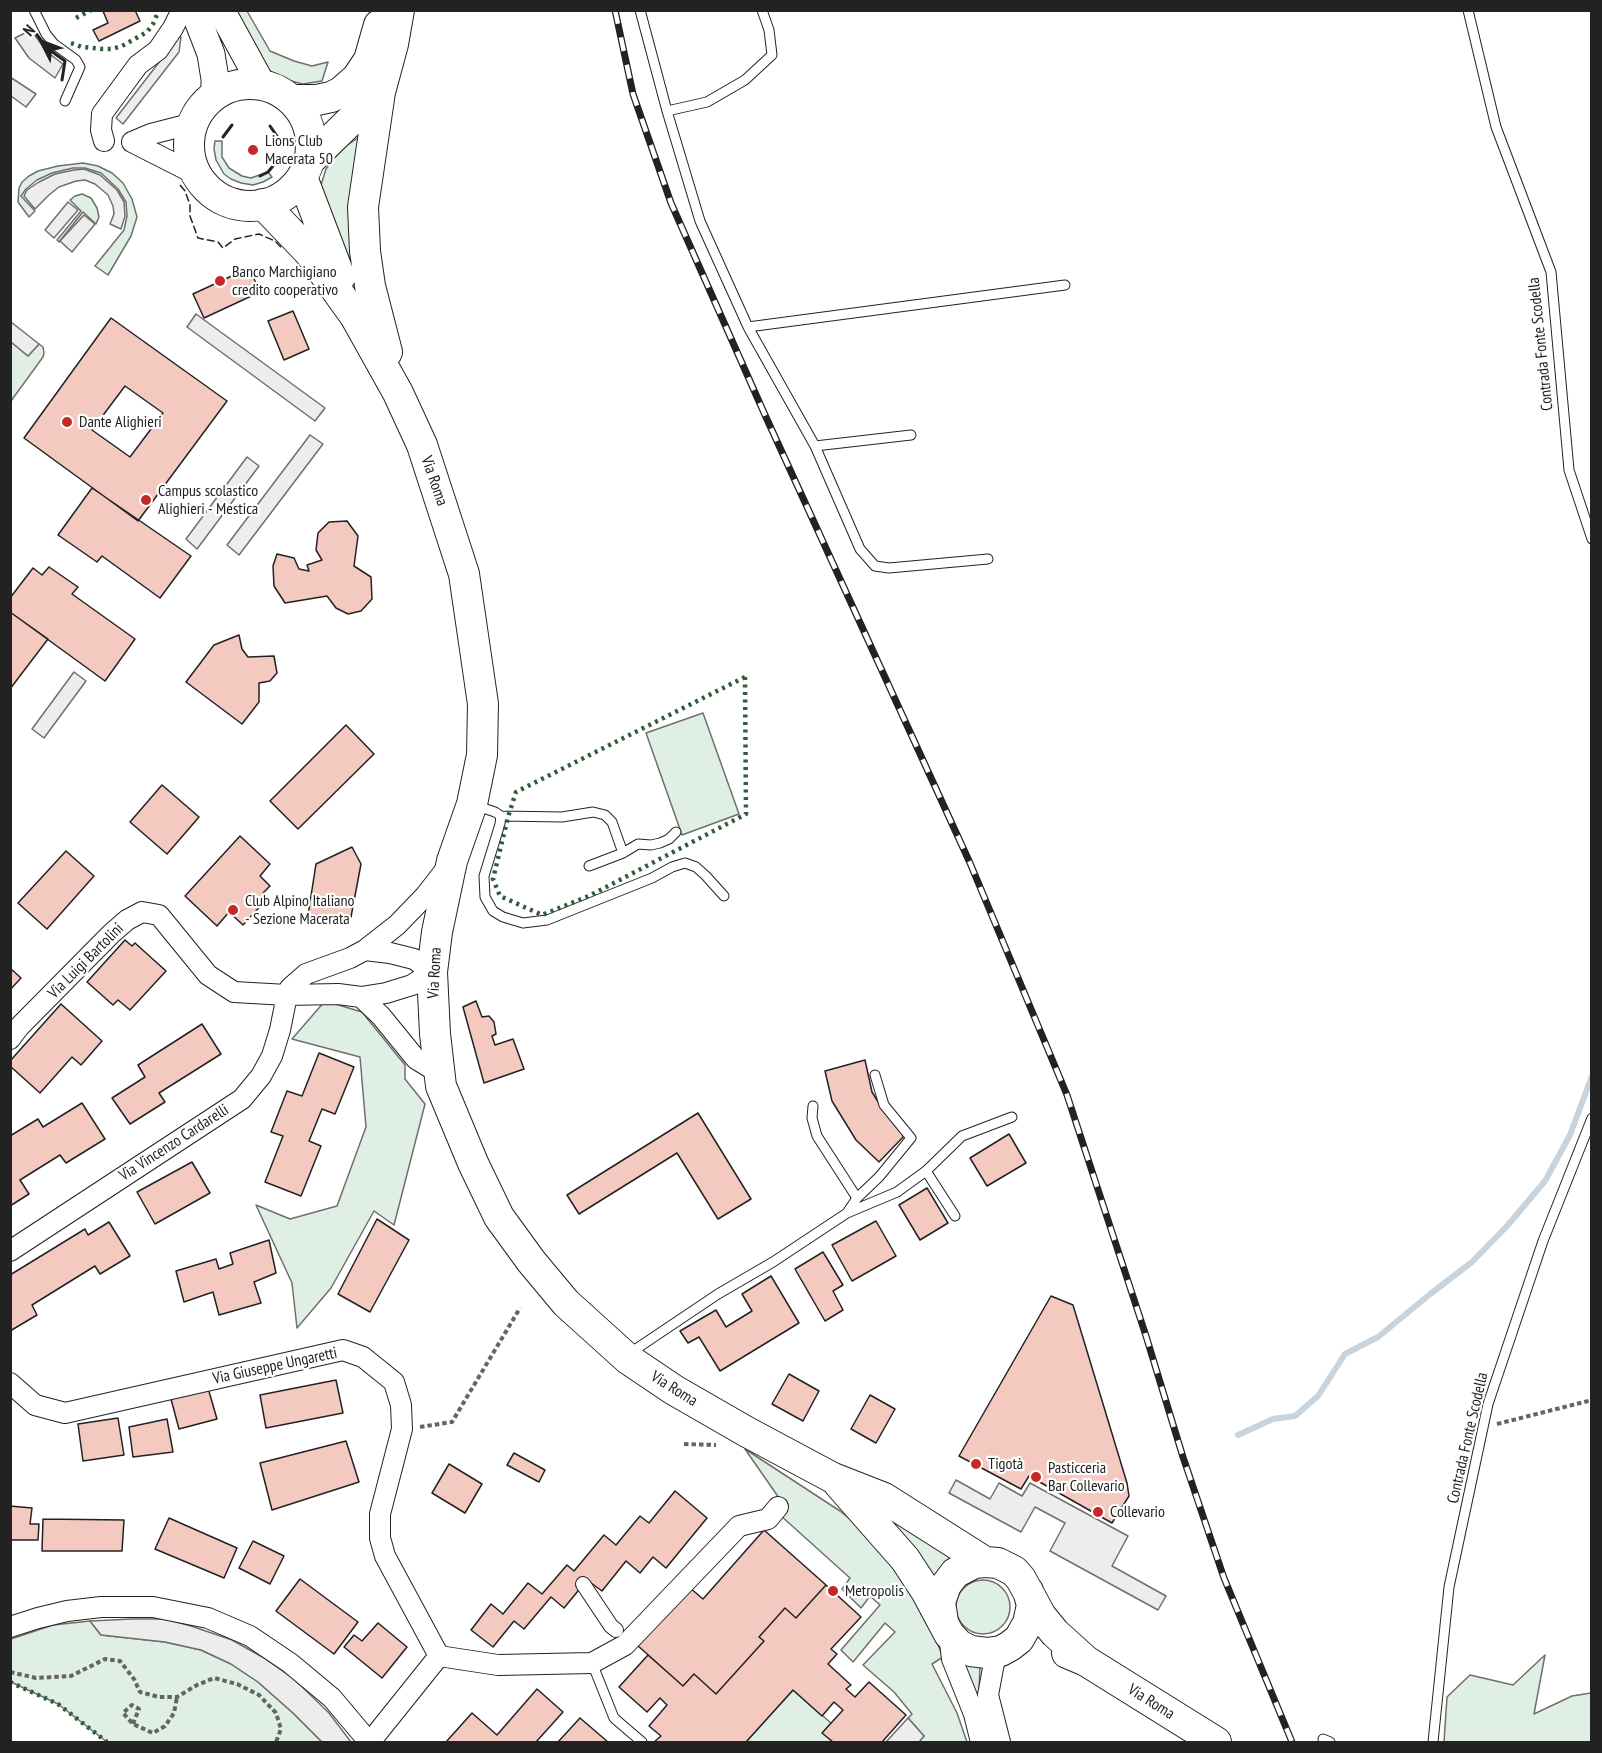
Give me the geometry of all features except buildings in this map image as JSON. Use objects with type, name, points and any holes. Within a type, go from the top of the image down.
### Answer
[{"type":"main road","points":[[194,10],[211,54],[215,96]]},
{"type":"main road","points":[[221,10],[262,85],[237,86],[215,96],[202,108],[194,123],[190,136],[192,163],[197,175],[225,200],[239,205],[263,204],[285,195],[330,139],[353,120],[380,92]]},
{"type":"main road","points":[[291,100],[317,100],[331,97],[341,92],[357,78],[369,60],[377,38],[381,10]]},
{"type":"main road","points":[[398,393],[370,286],[365,251],[363,207],[380,92],[393,44],[399,10]]},
{"type":"main road","name":"Via Roma","points":[[262,85],[282,93],[302,112],[311,141],[305,169],[355,316]]},
{"type":"main road","name":"Via Roma","points":[[263,204],[309,252],[355,316],[398,393],[422,446],[464,574],[483,704],[482,755],[472,804],[452,861],[437,932],[432,972],[435,1035],[441,1086],[473,1163],[499,1216],[531,1261],[566,1303],[628,1359],[674,1390],[747,1432],[833,1478],[884,1498],[985,1562],[998,1563],[1014,1571],[1022,1579],[1041,1616],[1055,1633],[1086,1661]]},
{"type":"main road","name":"Via Roma","points":[[833,1478],[905,1559],[946,1628],[959,1645],[971,1651],[987,1653],[1010,1645],[1048,1644],[1086,1661],[1216,1743]]},
{"type":"main road","points":[[946,1628],[940,1602],[946,1586],[955,1573],[974,1563],[985,1562]]},
{"type":"main road","points":[[1010,1645],[1028,1623],[1032,1605],[1028,1591]]},
{"type":"street","points":[[104,141],[101,130],[102,114],[138,65],[158,50],[182,10]]},
{"type":"street","points":[[194,123],[151,134],[132,142],[197,175]]},
{"type":"street","points":[[286,995],[290,988],[306,974],[365,950],[397,925],[438,881],[452,861]]},
{"type":"street","name":"Via Luigi Bartolini","points":[[10,1039],[111,934],[127,920],[142,912],[159,915],[208,975],[234,992],[286,995],[315,993],[361,997],[386,993],[412,985],[432,972]]},
{"type":"street","points":[[365,950],[414,959],[432,972]]},
{"type":"street","name":"Via Vincenzo Cardarelli","points":[[10,1251],[242,1099],[261,1076],[272,1056],[280,1030],[286,995]]},
{"type":"street","points":[[361,997],[381,1016],[416,1059],[439,1073]]},
{"type":"street","name":"Via Giuseppe Ungaretti","points":[[10,1383],[35,1405],[65,1413],[343,1350],[363,1357],[394,1382],[401,1405],[402,1429],[380,1514],[380,1538],[385,1557],[440,1656]]},
{"type":"street","points":[[10,1627],[67,1611],[101,1607],[153,1607],[208,1618],[250,1636],[290,1664],[332,1698],[370,1743],[440,1656],[498,1665],[592,1663],[625,1645],[739,1526],[768,1520],[778,1507]]},
{"type":"street","points":[[584,1584],[611,1626],[616,1630]]},
{"type":"street","points":[[946,1628],[952,1659],[974,1713],[981,1743]]},
{"type":"street","points":[[999,1743],[988,1695],[994,1663],[1010,1645]]},
{"type":"lane","points":[[34,10],[46,34],[54,44],[76,60],[80,67],[65,101]]},
{"type":"lane","points":[[640,10],[666,111],[700,221],[748,327],[815,446],[860,549],[875,566],[889,568],[988,559]]},
{"type":"lane","points":[[666,111],[707,102],[745,80],[772,55],[769,30],[762,10]]},
{"type":"lane","name":"Contrada Fonte Scodella","points":[[1468,10],[1496,127],[1551,272],[1569,470],[1592,539]]},
{"type":"lane","points":[[748,327],[1065,285]]},
{"type":"lane","points":[[815,446],[911,435]]},
{"type":"lane","points":[[472,804],[508,817],[562,817],[593,812],[605,815],[612,822],[623,853]]},
{"type":"lane","points":[[501,816],[484,876],[485,897],[493,911],[503,917],[523,923],[547,920],[685,863],[696,867],[724,896]]},
{"type":"lane","points":[[589,866],[623,853],[638,844],[660,843],[669,839],[676,832]]},
{"type":"lane","points":[[846,1213],[911,1138],[884,1105],[875,1075]]},
{"type":"lane","points":[[813,1106],[812,1118],[817,1136],[857,1198]]},
{"type":"lane","points":[[628,1359],[645,1342],[718,1294],[773,1262],[846,1213],[897,1192],[926,1171],[962,1136],[1012,1116]]},
{"type":"lane","name":"Contrada Fonte Scodella","points":[[1433,1743],[1449,1587],[1488,1404],[1543,1241],[1592,1118]]},
{"type":"lane","points":[[926,1171],[955,1216]]},
{"type":"lane","points":[[592,1663],[614,1718],[642,1743]]},
{"type":"path","points":[[402,1429],[452,1422],[520,1308]]},
{"type":"path","points":[[1484,1427],[1592,1400]]},
{"type":"path","points":[[684,1444],[725,1444]]},
{"type":"path","points":[[10,1672],[36,1678],[71,1676],[105,1659],[120,1661],[128,1669],[140,1692],[159,1697],[177,1697],[214,1678],[237,1684],[259,1695],[276,1713],[281,1729],[276,1743]]},
{"type":"path","points":[[133,1724],[139,1709],[132,1705],[123,1713],[133,1724],[153,1733],[165,1726],[174,1713],[177,1697]]},
{"type":"green space","points":[[235,11],[247,11],[270,51],[312,66],[328,62],[322,81],[303,84],[272,73],[262,63]]},
{"type":"green space","points":[[365,133],[352,274],[321,185],[326,169],[334,158],[346,146]]},
{"type":"green space","points":[[215,141],[222,141],[222,157],[229,168],[242,176],[251,178],[268,172],[272,177],[253,185],[231,179],[224,174],[216,160]]},
{"type":"green space","points":[[83,163],[98,166],[112,173],[123,183],[132,199],[137,217],[131,236],[108,275],[95,266],[124,230],[127,216],[126,202],[118,189],[101,173],[85,168],[73,168],[52,173],[37,180],[21,196],[35,211],[29,217],[18,202],[19,188],[29,176],[58,166]]},
{"type":"green space","points":[[82,194],[91,198],[97,208],[99,217],[96,224],[83,212],[59,242],[57,240],[81,211],[70,200]]},
{"type":"green space","points":[[11,342],[28,356],[39,344],[43,347],[44,353],[11,401]]},
{"type":"green space","points":[[703,713],[739,814],[682,835],[646,733]]},
{"type":"green space","points":[[325,1001],[362,1012],[405,1065],[405,1079],[425,1104],[394,1225],[374,1211],[331,1288],[297,1328],[292,1283],[256,1205],[290,1219],[337,1206],[366,1127],[360,1057],[292,1039]]},
{"type":"green space","points":[[745,1449],[840,1511],[865,1531],[918,1596],[943,1657],[932,1664],[957,1713],[967,1742],[919,1742],[924,1736],[908,1718],[912,1714],[894,1692],[863,1665],[895,1632],[885,1623],[853,1662],[841,1650],[880,1605],[870,1596],[861,1608],[842,1589],[850,1578],[780,1515],[779,1498]]},
{"type":"green space","points":[[875,1506],[953,1559],[933,1583]]},
{"type":"green space","points":[[983,1580],[993,1582],[1002,1588],[1008,1597],[1010,1607],[1008,1617],[1002,1626],[993,1632],[983,1634],[973,1632],[964,1626],[958,1617],[956,1607],[958,1597],[964,1588],[973,1582]]},
{"type":"green space","points":[[90,1621],[101,1635],[165,1642],[201,1650],[231,1664],[258,1682],[322,1742],[107,1742],[58,1704],[11,1682],[11,1639],[53,1625]]},
{"type":"green space","points":[[1545,1655],[1534,1714],[1572,1696],[1591,1693],[1591,1742],[1444,1742],[1447,1697],[1470,1675],[1513,1685]]},
{"type":"green space","points":[[964,1662],[980,1666],[979,1691],[989,1740]]},
{"type":"green space","points":[[793,1690],[831,1723],[823,1733],[834,1742],[746,1742]]},
{"type":"shaded area","points":[[31,30],[47,52],[63,64],[55,78],[29,58],[15,38]]},
{"type":"shaded area","points":[[181,37],[179,52],[123,124],[116,118],[170,48],[171,39]]},
{"type":"shaded area","points":[[10,77],[36,94],[26,107],[11,96]]},
{"type":"shaded area","points":[[84,169],[100,175],[117,190],[124,202],[125,216],[121,229],[110,224],[114,214],[108,195],[95,184],[85,180],[59,187],[35,209],[24,196],[27,190],[55,174]]},
{"type":"shaded area","points":[[68,202],[78,210],[54,238],[45,230]]},
{"type":"shaded area","points":[[84,215],[95,224],[72,252],[60,241]]},
{"type":"shaded area","points":[[196,314],[325,408],[315,421],[187,327]]},
{"type":"shaded area","points":[[11,322],[39,344],[28,356],[11,342]]},
{"type":"shaded area","points":[[310,435],[323,444],[239,555],[227,545]]},
{"type":"shaded area","points":[[247,457],[259,466],[197,549],[186,539]]},
{"type":"shaded area","points":[[74,672],[86,681],[44,738],[32,729]]},
{"type":"shaded area","points":[[956,1480],[990,1499],[999,1483],[1022,1496],[1030,1483],[1128,1536],[1112,1566],[1166,1596],[1158,1610],[1050,1551],[1065,1523],[1035,1507],[1021,1532],[949,1493]]},
{"type":"shaded area","points":[[165,1619],[232,1640],[264,1658],[294,1679],[329,1713],[351,1742],[322,1742],[258,1682],[231,1664],[201,1650],[165,1642],[101,1635],[90,1621]]},
{"type":"shaded area","points":[[908,1718],[924,1736],[919,1742],[886,1742]]},
{"type":"waterway","points":[[1238,1435],[1273,1419],[1295,1416],[1318,1396],[1345,1354],[1378,1337],[1472,1262],[1508,1225],[1545,1181],[1570,1135],[1592,1076]]},
{"type":"railway","points":[[615,10],[633,94],[671,203],[765,415],[970,863],[1067,1095],[1224,1578],[1292,1742]]},
{"type":"hedge","points":[[76,18],[91,10]]},
{"type":"hedge","points":[[71,43],[82,47],[103,49],[122,46],[147,32],[159,10]]},
{"type":"hedge","points":[[745,677],[746,814],[589,896],[542,915],[500,896],[493,879],[516,792],[745,677]]},
{"type":"hedge","points":[[10,1682],[58,1704],[107,1742]]},
{"type":"fence","points":[[180,185],[190,205],[190,216],[198,238],[218,242],[223,248],[235,239],[259,234],[275,241],[283,249]]},
{"type":"wall","points":[[31,27],[47,48],[65,61],[62,80]]},
{"type":"wall","points":[[223,137],[232,125]]},
{"type":"wall","points":[[270,126],[279,139]]},
{"type":"wall","points":[[260,176],[268,172],[277,161]]},
{"type":"place","name":"Lions Club Macerata 50","points":[[253,150]]},
{"type":"place","name":"Banco Marchigiano credito cooperativo","points":[[220,281]]},
{"type":"place","name":"Dante Alighieri","points":[[67,422]]},
{"type":"place","name":"Campus scolastico Alighieri - Mestica","points":[[146,500]]},
{"type":"place","name":"Club Alpino Italiano - Sezione Macerata","points":[[233,910]]},
{"type":"place","name":"Tigotà","points":[[976,1464]]},
{"type":"place","name":"Pasticceria Bar Collevario","points":[[1036,1477]]},
{"type":"place","name":"Collevario","points":[[1098,1512]]},
{"type":"place","name":"Metropolis","points":[[833,1591]]}]
